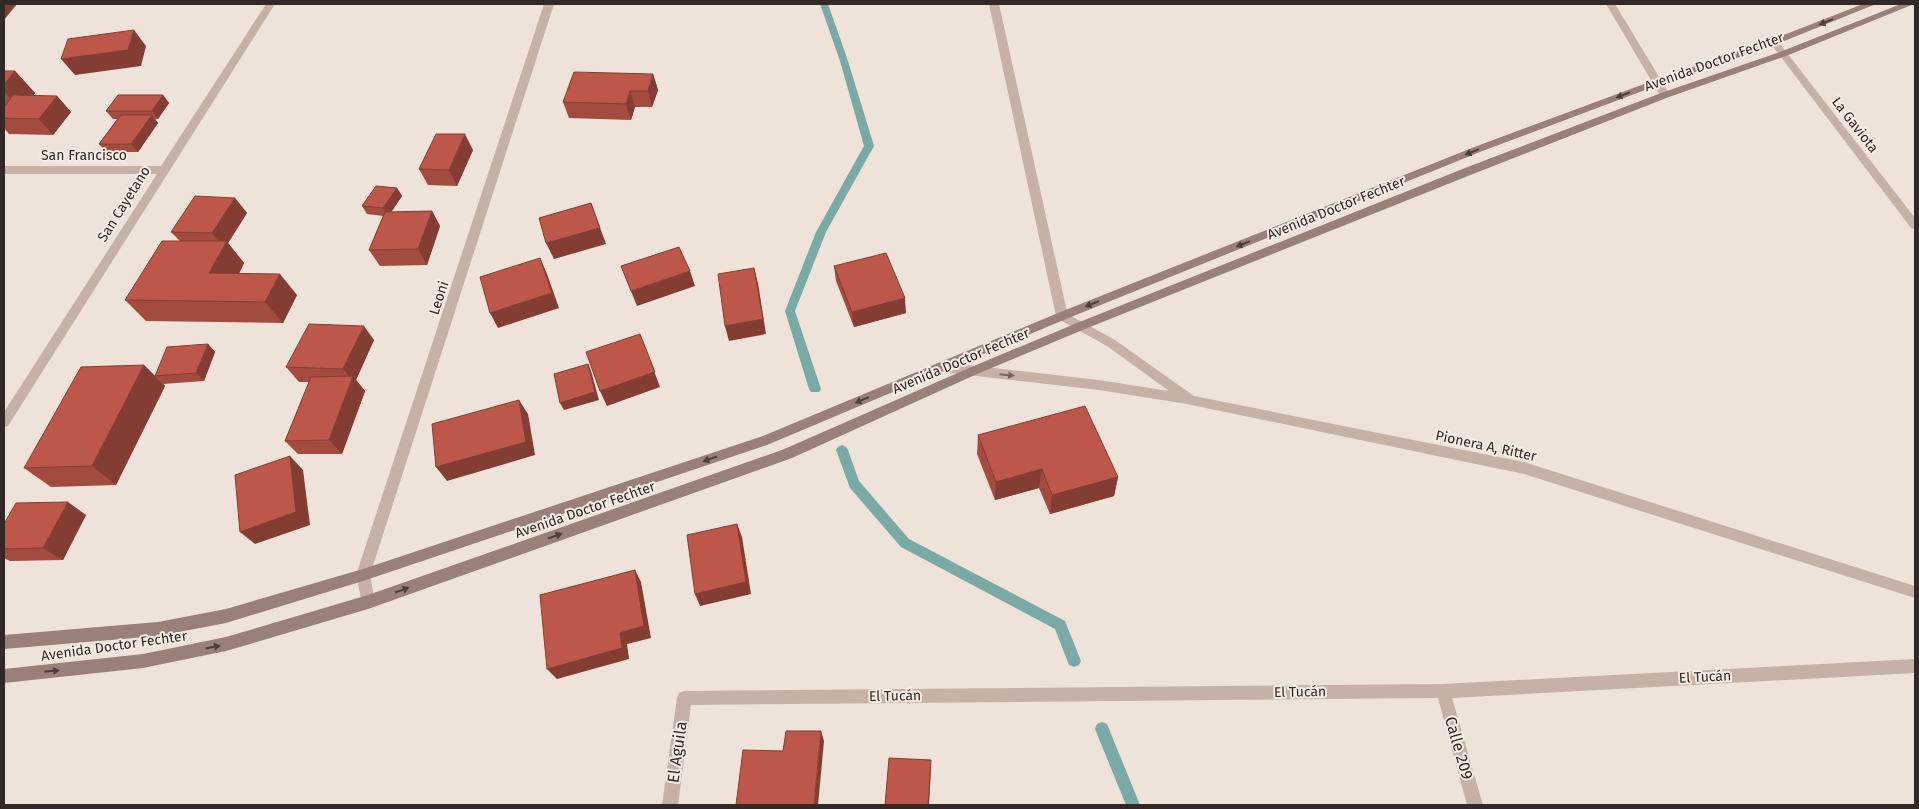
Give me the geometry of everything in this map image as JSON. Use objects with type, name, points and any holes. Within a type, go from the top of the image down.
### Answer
[{"type":"main road","name":"Avenida Doctor Fechter","points":[[4,642],[158,629],[226,616],[363,575],[767,440],[1062,316],[1482,148],[1658,82],[1774,42],[1871,4]]},
{"type":"main road","name":"Avenida Doctor Fechter","points":[[4,676],[142,661],[226,644],[368,602],[787,454],[1081,326],[1665,95],[1783,54],[1909,4]]},
{"type":"street","name":"San Cayetano","points":[[4,422],[270,4]]},
{"type":"street","name":"Leoni","points":[[368,602],[363,575],[488,199],[549,4]]},
{"type":"street","points":[[994,4],[1062,316]]},
{"type":"street","points":[[1610,4],[1665,95]]},
{"type":"street","name":"La Gaviota","points":[[1774,42],[1915,225]]},
{"type":"street","name":"San Francisco","points":[[4,170],[163,170]]},
{"type":"street","name":"Pionera A, Ritter","points":[[1062,316],[1111,343],[1191,400],[1524,468],[1915,592]]},
{"type":"street","points":[[941,367],[1100,385],[1191,400]]},
{"type":"street","name":"El Tucán","points":[[684,698],[1443,691],[1915,666]]},
{"type":"street","name":"Calle 209","points":[[1443,691],[1476,805]]},
{"type":"street","name":"El Aguila","points":[[670,805],[684,698]]},
{"type":"building","points":[[134,30],[128,50],[61,59],[68,39]]},
{"type":"building","points":[[4,71],[15,71],[4,85]]},
{"type":"building","points":[[574,72],[653,74],[648,91],[630,91],[626,104],[563,102]]},
{"type":"building","points":[[13,95],[57,96],[39,119],[4,118],[4,107]]},
{"type":"building","points":[[118,95],[163,95],[152,111],[106,111]]},
{"type":"building","points":[[121,115],[152,115],[131,144],[99,144]]},
{"type":"building","points":[[436,134],[465,134],[449,170],[419,169]]},
{"type":"building","points":[[376,186],[397,188],[383,208],[362,206]]},
{"type":"building","points":[[195,196],[235,198],[212,233],[171,232]]},
{"type":"building","points":[[591,203],[600,228],[546,243],[539,218]]},
{"type":"building","points":[[432,211],[418,249],[369,250],[385,212]]},
{"type":"building","points":[[162,241],[227,241],[209,273],[280,274],[265,302],[125,300]]},
{"type":"building","points":[[679,247],[690,271],[631,291],[621,266]]},
{"type":"building","points":[[886,253],[905,298],[852,312],[834,266]]},
{"type":"building","points":[[540,258],[552,293],[490,313],[480,277]]},
{"type":"building","points":[[754,268],[763,319],[725,326],[718,274]]},
{"type":"building","points":[[309,324],[364,326],[343,369],[286,367]]},
{"type":"building","points":[[640,334],[655,372],[600,391],[586,352]]},
{"type":"building","points":[[208,344],[196,373],[155,376],[167,347]]},
{"type":"building","points":[[588,364],[595,392],[560,403],[554,374]]},
{"type":"building","points":[[144,365],[92,466],[24,468],[81,367]]},
{"type":"building","points":[[353,376],[329,440],[285,441],[311,377]]},
{"type":"building","points":[[519,400],[526,442],[436,467],[432,424]]},
{"type":"building","points":[[1085,406],[1118,477],[1052,495],[1042,469],[996,482],[978,435]]},
{"type":"building","points":[[290,456],[296,512],[240,532],[235,475]]},
{"type":"building","points":[[68,502],[43,548],[4,549],[4,524],[16,503]]},
{"type":"building","points":[[737,524],[746,582],[695,594],[687,535]]},
{"type":"building","points":[[635,570],[644,626],[620,633],[622,648],[547,669],[540,595]]},
{"type":"building","points":[[786,731],[821,731],[814,805],[736,805],[743,750],[783,751]]},
{"type":"building","points":[[889,758],[931,760],[928,805],[885,805]]},
{"type":"waterway","points":[[815,389],[790,311],[821,232],[869,146],[844,61],[824,4]]},
{"type":"waterway","points":[[842,450],[854,484],[905,543],[1060,625],[1074,661]]},
{"type":"waterway","points":[[1102,729],[1133,805]]}]
